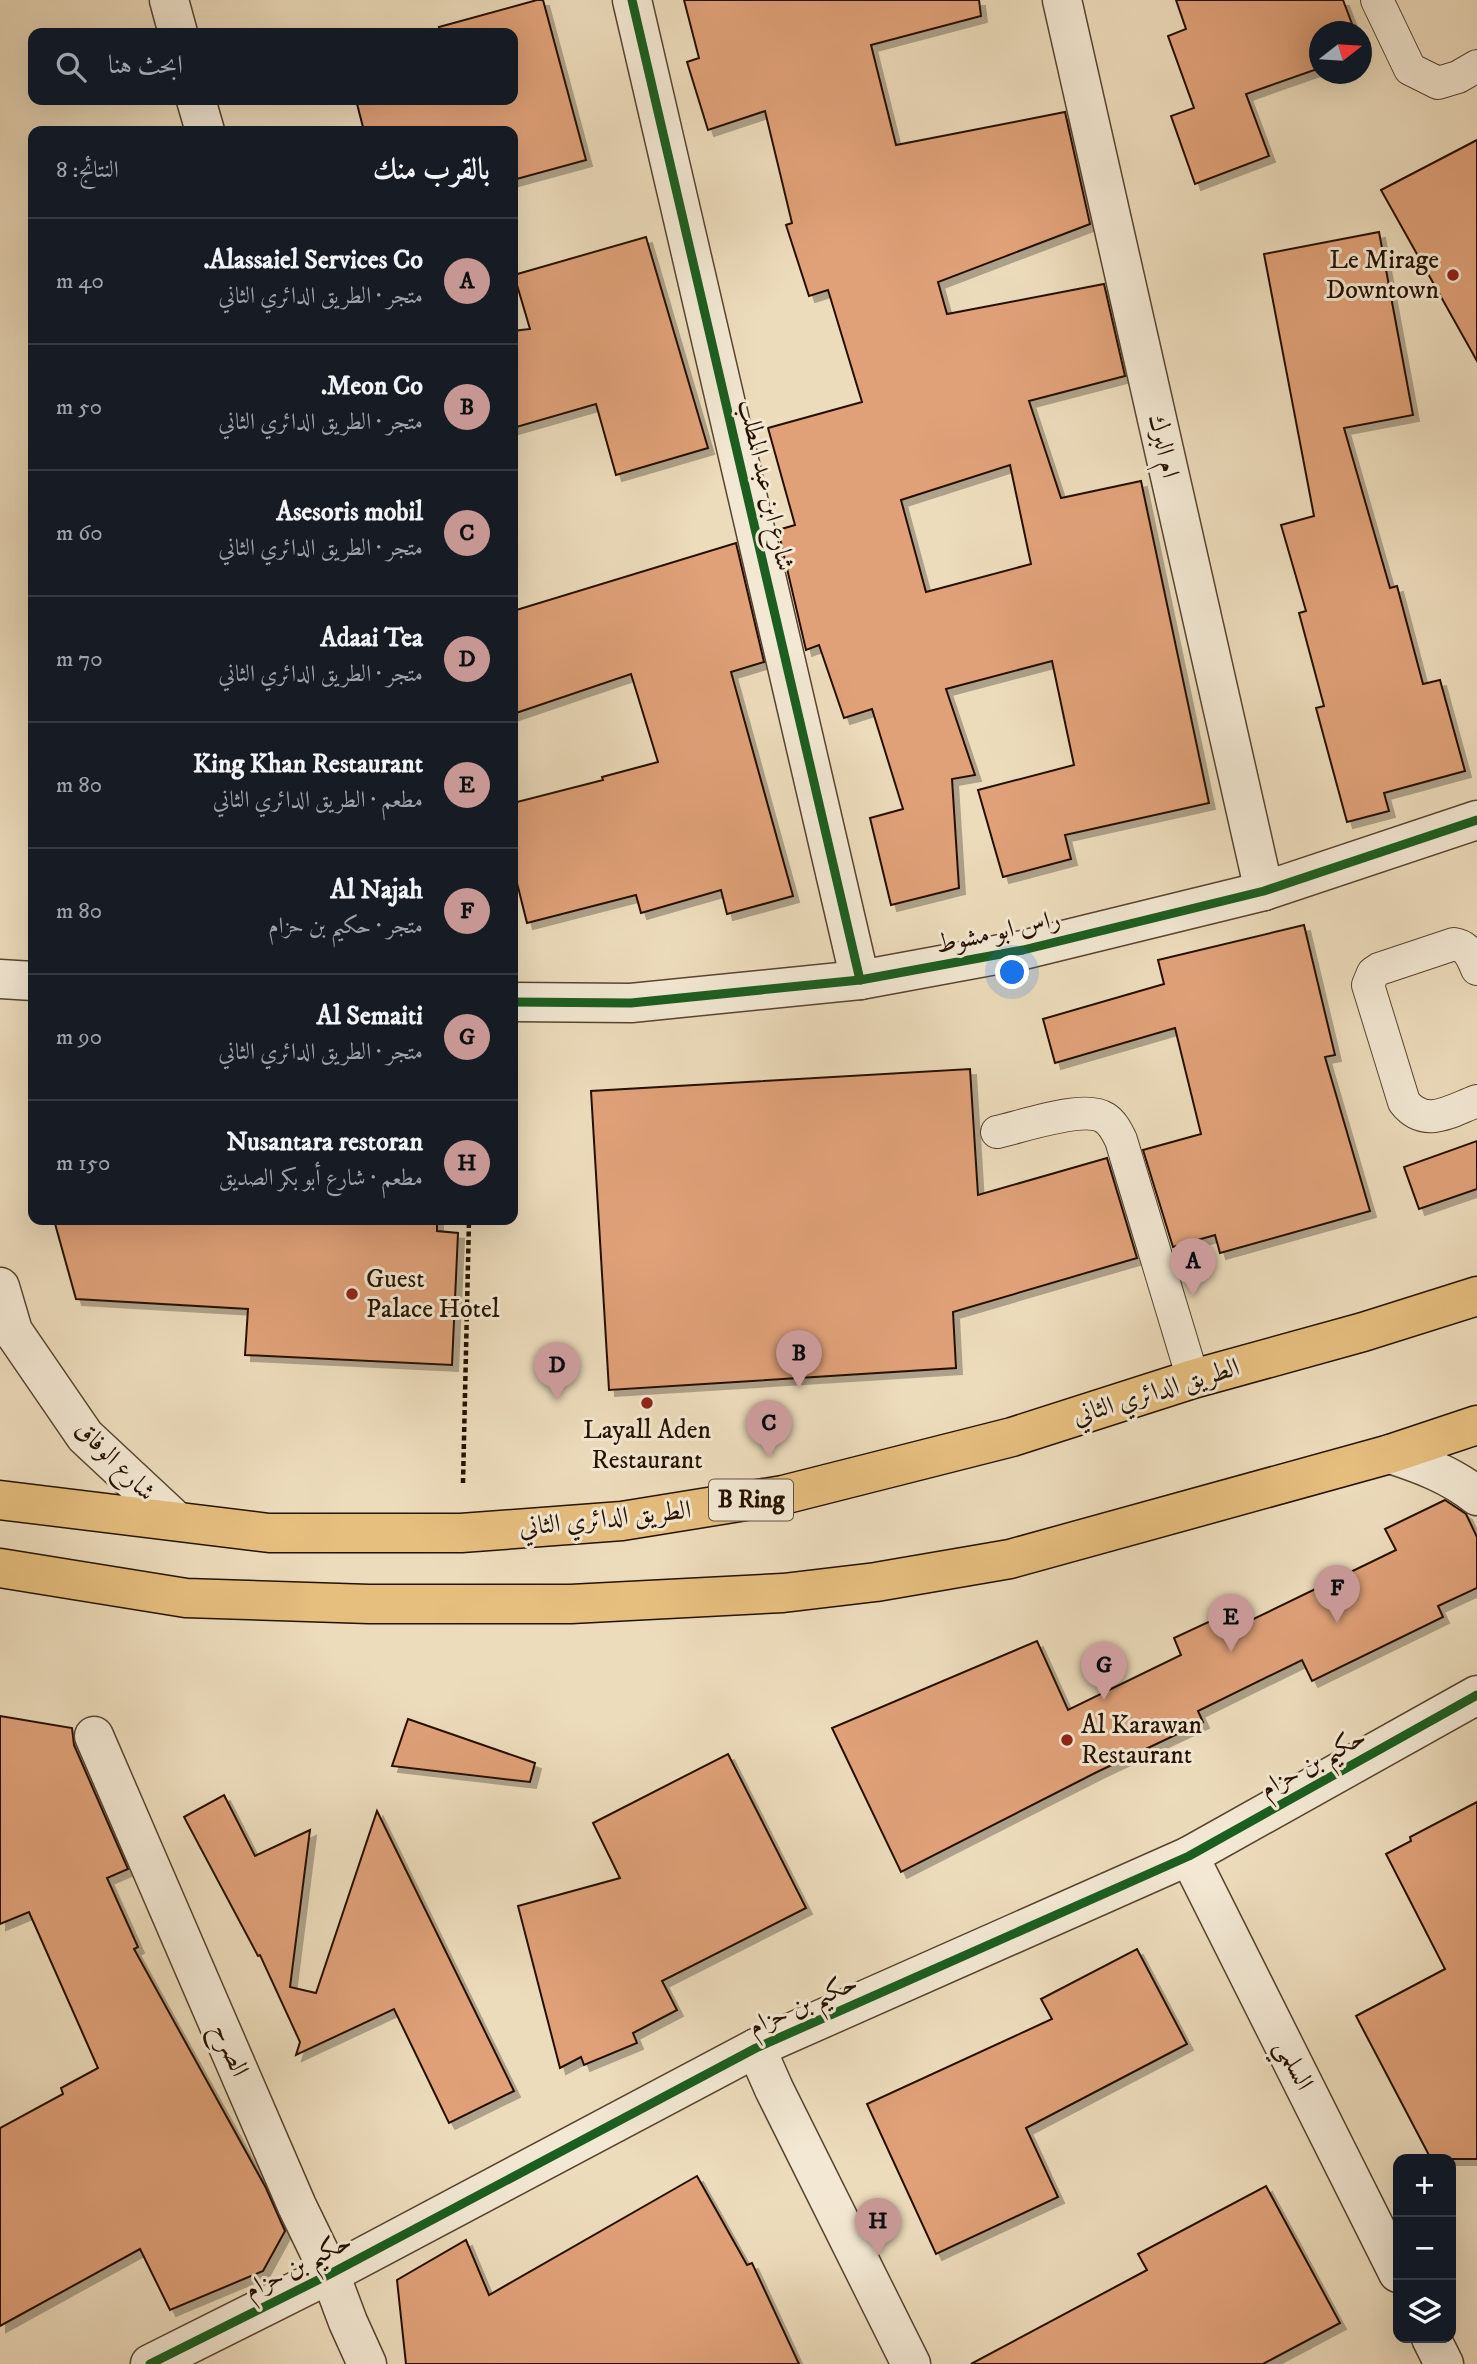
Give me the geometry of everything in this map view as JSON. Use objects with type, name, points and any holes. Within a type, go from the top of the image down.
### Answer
[{"type":"main road","name":"الطريق الدائري الثاني","points":[[0,1500],[269,1533],[461,1533],[622,1521],[783,1495],[1012,1437],[1193,1379],[1363,1332],[1477,1296]]},
{"type":"main road","points":[[0,1568],[186,1598],[369,1604],[571,1604],[783,1593],[876,1582],[1010,1559],[1390,1454],[1477,1425]]},
{"type":"street","points":[[169,0],[177,28]]},
{"type":"street","name":"شارع ابن عبد المطلب","points":[[632,0],[860,980]]},
{"type":"street","name":"ام البرك","points":[[1062,0],[1264,891]]},
{"type":"street","points":[[197,105],[204,126]]},
{"type":"street","name":"راس ابو مشوط","points":[[518,1002],[631,1003],[860,980],[1023,950],[1264,891],[1477,820]]},
{"type":"street","points":[[0,979],[28,981]]},
{"type":"street","name":"شارع الوفاق","points":[[0,1287],[13,1331],[85,1436],[176,1521]]},
{"type":"street","points":[[1390,1454],[1430,1467],[1477,1496]]},
{"type":"street","name":"حكيم بن حزام","points":[[150,2364],[330,2274],[756,2048],[1189,1856],[1477,1695]]},
{"type":"street","name":"الصرح","points":[[94,1736],[367,2364]]},
{"type":"street","name":"السلمي","points":[[1189,1856],[1393,2263]]},
{"type":"street","points":[[756,2048],[774,2090],[911,2364]]},
{"type":"street","points":[[1434,2343],[1444,2364]]},
{"type":"lane","points":[[1377,0],[1410,69],[1438,83],[1477,66]]},
{"type":"lane","points":[[1477,969],[1467,949],[1454,944],[1378,969],[1367,985],[1404,1102],[1411,1111],[1429,1118],[1477,1101]]},
{"type":"lane","points":[[997,1132],[1093,1113],[1105,1118],[1115,1128],[1121,1140],[1193,1379]]},
{"type":"path","points":[[461,1533],[469,1225]]},
{"type":"building","points":[[543,0],[586,160],[518,179],[518,126],[363,126],[357,105],[518,105],[518,28],[439,27]]},
{"type":"building","points":[[684,0],[979,0],[981,16],[871,45],[896,145],[1065,112],[1090,224],[938,282],[947,314],[1104,284],[1125,376],[1029,401],[1061,498],[1141,481],[1209,803],[1065,835],[1071,859],[1003,877],[978,790],[1074,765],[1052,661],[946,689],[975,775],[952,779],[959,888],[891,905],[870,818],[903,809],[872,709],[844,718],[819,645],[806,650],[778,530],[795,525],[768,428],[862,402],[828,290],[809,296],[786,225],[792,223],[765,111],[708,130],[687,62],[699,58]],"holes":[[[1010,465],[1031,564],[926,592],[901,500]]]},
{"type":"building","points":[[1176,0],[1343,0],[1351,21],[1309,21],[1309,72],[1246,94],[1269,156],[1195,184],[1171,116],[1194,108],[1168,36],[1186,29]]},
{"type":"building","name":"Le Mirage Downtown","points":[[1477,140],[1477,361],[1381,190]]},
{"type":"building","points":[[1379,232],[1413,415],[1344,428],[1390,588],[1397,586],[1423,684],[1440,680],[1465,771],[1384,793],[1389,811],[1347,822],[1316,708],[1324,706],[1299,613],[1306,611],[1281,525],[1314,516],[1264,254]]},
{"type":"building","points":[[646,237],[708,448],[616,475],[596,404],[518,427],[518,330],[530,329],[518,288],[518,274]]},
{"type":"building","points":[[736,543],[764,662],[731,672],[793,896],[727,914],[721,890],[641,913],[636,895],[527,923],[518,887],[518,802],[603,780],[602,777],[658,762],[631,674],[518,712],[518,609]]},
{"type":"building","points":[[1304,925],[1335,1055],[1325,1057],[1370,1211],[1220,1253],[1215,1235],[1173,1247],[1143,1150],[1201,1134],[1175,1028],[1055,1063],[1043,1019],[1164,984],[1158,960]]},
{"type":"building","points":[[970,1069],[978,1195],[1107,1158],[1137,1258],[953,1312],[956,1368],[609,1390],[591,1091]]},
{"type":"building","points":[[1477,1141],[1477,1189],[1419,1209],[1404,1167]]},
{"type":"building","name":"Guest Palace Hotel","points":[[55,1225],[437,1225],[437,1231],[458,1233],[452,1365],[245,1355],[248,1309],[76,1299]]},
{"type":"building","points":[[1445,1500],[1466,1514],[1477,1537],[1477,1588],[1438,1606],[1443,1617],[1312,1681],[1302,1660],[1198,1711],[1203,1722],[1097,1772],[901,1872],[832,1728],[1037,1641],[1068,1710],[1181,1655],[1174,1638],[1232,1611],[1239,1626],[1396,1550],[1385,1529]]},
{"type":"building","points":[[0,1716],[72,1728],[74,1745],[128,1869],[107,1878],[138,1947],[134,1949],[266,2188],[285,2231],[263,2271],[170,2310],[140,2249],[0,2326],[0,2128],[63,2094],[61,2088],[98,2068],[29,1912],[0,1924]]},
{"type":"building","points":[[408,1719],[535,1763],[530,1782],[392,1766]]},
{"type":"building","points":[[728,1754],[806,1908],[662,1981],[677,2010],[633,2033],[637,2043],[584,2065],[581,2057],[560,2068],[518,1906],[620,1878],[593,1823]]},
{"type":"building","points":[[224,1795],[255,1856],[310,1830],[290,1987],[316,1993],[377,1811],[514,2091],[449,2123],[394,2009],[296,2055],[300,2042],[260,1955],[258,1956],[184,1817]]},
{"type":"building","points":[[1477,1802],[1477,2159],[1456,2159],[1456,2154],[1428,2154],[1356,2016],[1445,1969],[1386,1854],[1411,1841],[1410,1837]]},
{"type":"building","points":[[1137,1949],[1187,2044],[1026,2128],[1058,2197],[936,2254],[867,2104],[1052,2019],[1041,1999]]},
{"type":"building","points":[[697,2176],[747,2265],[752,2263],[799,2364],[406,2364],[397,2280],[466,2240],[489,2295]]},
{"type":"building","points":[[1266,2186],[1340,2323],[1263,2364],[971,2364],[1147,2270],[1138,2254]]},
{"type":"cycle path","points":[[632,0],[860,980]]},
{"type":"cycle path","points":[[518,1002],[631,1003],[860,980],[1023,950],[1264,891],[1477,820]]},
{"type":"cycle path","points":[[150,2364],[330,2274],[756,2048],[1189,1856],[1477,1695]]},
{"type":"place","name":"Le Mirage Downtown","points":[[1453,275]]},
{"type":"place","name":"Guest Palace Hotel","points":[[352,1294]]},
{"type":"place","name":"Alassaiel Services Co.","points":[[1193,1296]]},
{"type":"place","name":"Meon Co.","points":[[799,1388]]},
{"type":"place","name":"Adaai Tea","points":[[557,1400]]},
{"type":"place","name":"Layall Aden Restaurant","points":[[647,1403]]},
{"type":"place","name":"Asesoris mobil","points":[[769,1458]]},
{"type":"place","name":"Al Najah","points":[[1337,1623]]},
{"type":"place","name":"King Khan Restaurant","points":[[1231,1652]]},
{"type":"place","name":"Al Semaiti","points":[[1104,1700]]},
{"type":"place","name":"Al Karawan Restaurant","points":[[1067,1740]]},
{"type":"place","name":"Nusantara restoran","points":[[878,2256]]}]
